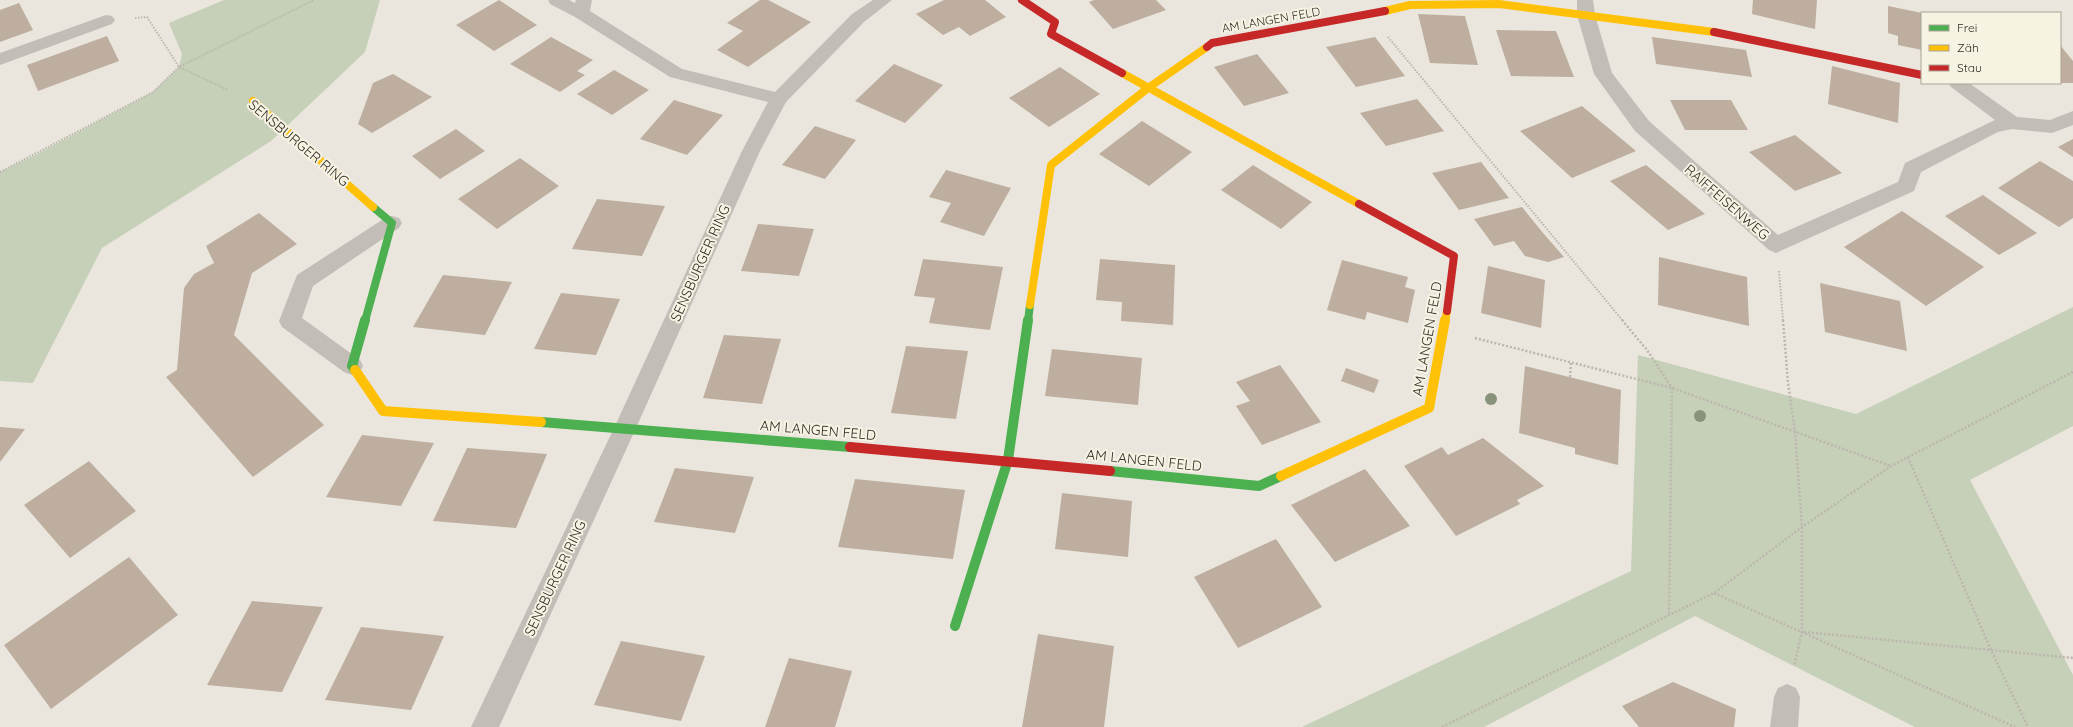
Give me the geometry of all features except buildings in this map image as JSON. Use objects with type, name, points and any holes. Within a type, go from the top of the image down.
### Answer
[{"type":"street","points":[[556,0],[583,6],[676,73],[779,99]]},
{"type":"street","name":"SENSBURGER RING","points":[[485,727],[625,428],[751,151],[779,99],[858,18],[884,0]]},
{"type":"street","name":"AM LANGEN FELD","points":[[625,428],[1008,460],[1259,486],[1429,408],[1445,330],[1454,256],[1051,34],[1055,22],[1022,0]]},
{"type":"street","name":"AM LANGEN FELD","points":[[955,626],[1008,460],[1040,230],[1051,164],[1148,88],[1212,43],[1370,15],[1410,5],[1499,4],[1585,7]]},
{"type":"street","points":[[1585,7],[1921,75]]},
{"type":"street","name":"RAIFFEISENWEG","points":[[1585,7],[1603,74],[1642,126],[1776,245],[1907,186],[1912,168],[1994,126],[2012,123],[2052,127],[2073,117]]},
{"type":"street","points":[[0,59],[106,20]]},
{"type":"street","points":[[1958,84],[2012,123]]},
{"type":"street","name":"SENSBURGER RING","points":[[253,101],[392,223]]},
{"type":"street","points":[[352,366],[392,223]]},
{"type":"street","points":[[392,223],[304,281],[290,321],[352,366],[383,411],[625,428]]},
{"type":"street","points":[[1784,727],[1787,697]]},
{"type":"path","points":[[0,172],[153,92],[179,67],[314,0]]},
{"type":"path","points":[[1370,15],[1647,350],[1672,388],[1668,616]]},
{"type":"path","points":[[106,20],[146,17],[179,67]]},
{"type":"path","name":"SENSBURGER RING","points":[[179,67],[253,101]]},
{"type":"path","points":[[1776,245],[1788,383],[1795,432],[1802,527],[1802,632]]},
{"type":"path","points":[[1445,330],[1672,388],[1891,466]]},
{"type":"path","points":[[1570,377],[1571,362]]},
{"type":"path","points":[[1442,727],[1714,593],[1802,527],[1891,466],[2073,372]]},
{"type":"path","points":[[1908,457],[1991,650],[2028,727]]},
{"type":"path","points":[[1714,593],[2015,727]]},
{"type":"path","points":[[1802,632],[2073,658]]},
{"type":"green space","points":[[224,0],[380,0],[365,52],[271,141],[102,248],[33,383],[0,381],[0,172],[153,92],[179,67],[182,54],[169,23]]},
{"type":"green space","points":[[2073,307],[2073,426],[1970,480],[2073,675],[2073,727],[1915,727],[1695,616],[1484,727],[1302,727],[1631,571],[1638,355],[1856,414]]},
{"type":"traffic: fast","points":[[355,370],[352,366],[392,223],[373,207]]},
{"type":"traffic: fast","points":[[955,626],[1008,460],[1030,305]]},
{"type":"traffic: fast","points":[[541,422],[850,447]]},
{"type":"traffic: fast","points":[[1110,471],[1259,486],[1281,476]]},
{"type":"traffic: slow","points":[[1385,11],[1410,5],[1499,4],[1714,32]]},
{"type":"traffic: slow","points":[[1030,305],[1051,165],[1148,88],[1207,47]]},
{"type":"traffic: slow","points":[[1122,73],[1359,204]]},
{"type":"traffic: slow","points":[[253,101],[373,207]]},
{"type":"traffic: slow","points":[[1281,476],[1429,408],[1447,311]]},
{"type":"traffic: slow","points":[[355,370],[383,411],[541,422]]},
{"type":"traffic: jam","points":[[1022,0],[1055,22],[1051,34],[1122,73]]},
{"type":"traffic: jam","points":[[1207,47],[1212,43],[1385,11]]},
{"type":"traffic: jam","points":[[1714,32],[1921,75]]},
{"type":"traffic: jam","points":[[1359,204],[1454,256],[1447,311]]},
{"type":"traffic: jam","points":[[850,447],[1110,471]]}]
